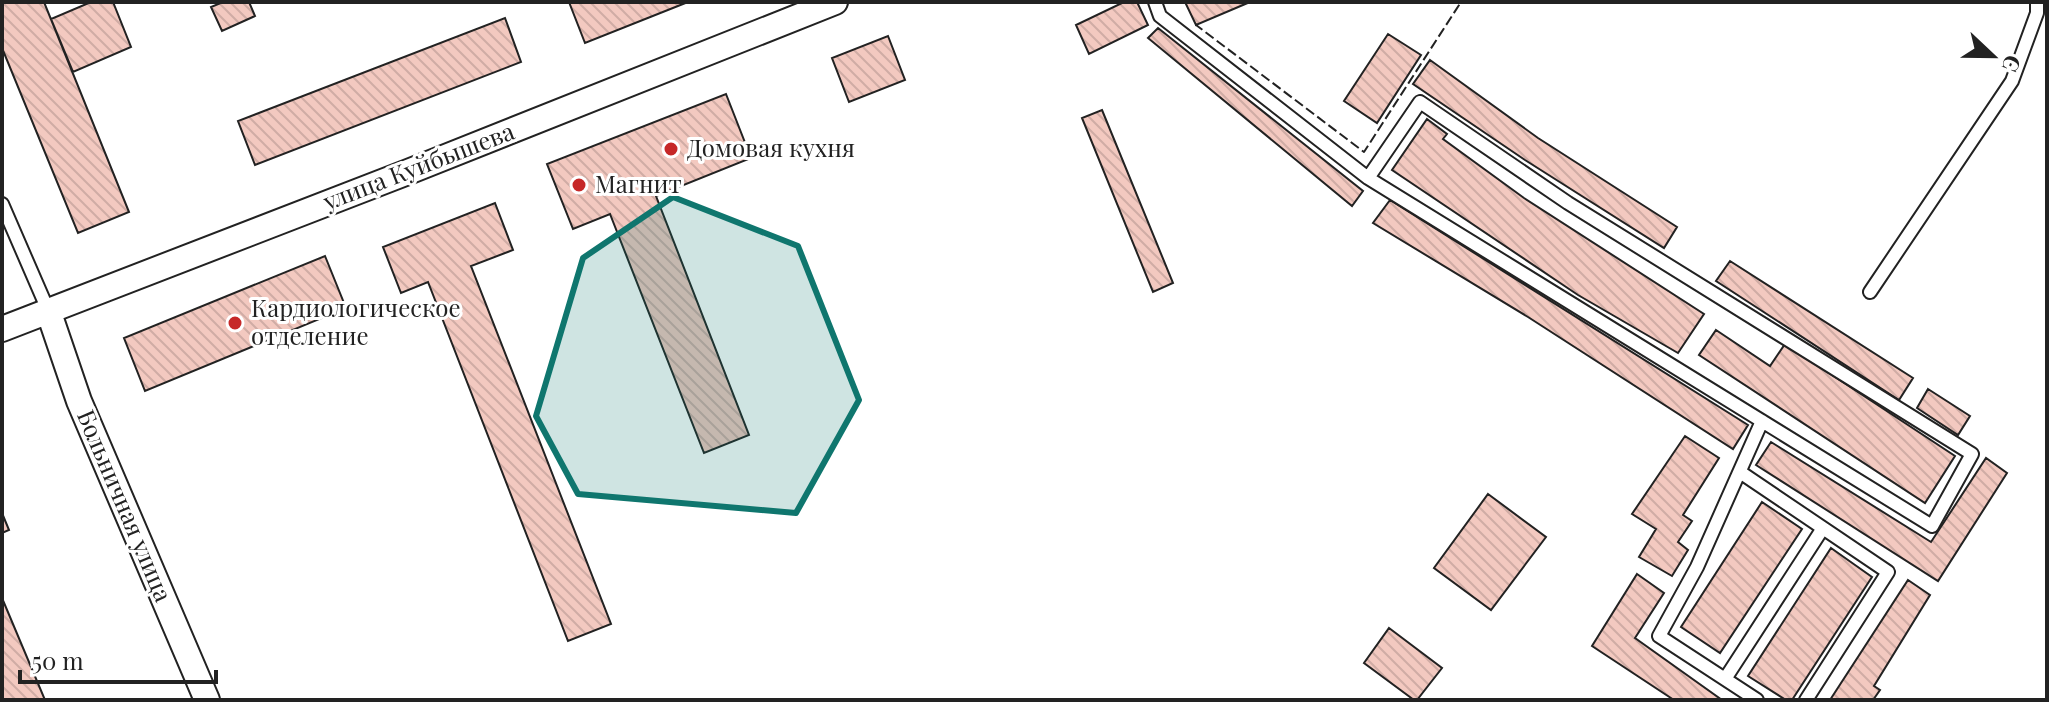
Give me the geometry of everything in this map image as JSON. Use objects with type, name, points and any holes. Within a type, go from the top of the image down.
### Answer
[{"type":"street","name":"улица Куйбышева","points":[[2,329],[831,3]]},
{"type":"street","name":"Больничная улица","points":[[48,310],[79,401],[207,700]]},
{"type":"lane","points":[[1155,2],[1160,16],[1368,178],[1932,526],[1972,454],[1568,203],[1420,102],[1368,178]]},
{"type":"lane","points":[[1870,292],[2012,81],[2037,13],[2037,2]]},
{"type":"lane","points":[[2,204],[48,310]]},
{"type":"lane","points":[[1757,700],[1659,636],[1697,567],[1762,421]]},
{"type":"lane","points":[[1740,472],[1888,572],[1806,700]]},
{"type":"lane","points":[[1725,679],[1823,528]]},
{"type":"highlighted area","points":[[673,197],[798,246],[859,400],[796,513],[578,494],[536,416],[583,258]]},
{"type":"building","points":[[2,2],[44,2],[129,212],[78,233],[2,48]]},
{"type":"building","points":[[91,2],[113,2],[131,47],[73,72],[51,19]]},
{"type":"building","points":[[223,2],[249,2],[255,16],[222,31],[211,7]]},
{"type":"building","points":[[569,2],[688,2],[585,43]]},
{"type":"building","points":[[1124,2],[1137,2],[1148,25],[1089,54],[1076,25]]},
{"type":"building","points":[[1185,2],[1250,2],[1196,25]]},
{"type":"building","points":[[505,18],[521,62],[255,165],[238,121]]},
{"type":"building","points":[[1158,28],[1363,191],[1352,206],[1148,38]]},
{"type":"building","points":[[1388,34],[1421,55],[1377,123],[1344,101]]},
{"type":"building","points":[[888,36],[905,80],[849,102],[832,58]]},
{"type":"building","points":[[1430,60],[1538,138],[1677,227],[1664,248],[1413,84]]},
{"type":"building","points":[[726,94],[751,158],[656,196],[749,435],[704,453],[610,214],[573,229],[547,164]]},
{"type":"building","points":[[1102,110],[1173,283],[1153,292],[1082,118]]},
{"type":"building","points":[[1427,119],[1447,134],[1443,139],[1524,198],[1704,314],[1678,353],[1578,295],[1392,170]]},
{"type":"building","points":[[1390,200],[1748,425],[1733,449],[1528,317],[1373,223]]},
{"type":"building","points":[[495,203],[513,250],[471,266],[611,624],[568,641],[428,282],[401,293],[383,247]]},
{"type":"building","name":"Кардиологическое отделение","points":[[325,256],[346,308],[145,391],[124,338]]},
{"type":"building","points":[[1730,261],[1913,378],[1899,400],[1716,281]]},
{"type":"building","points":[[1716,330],[1770,366],[1785,344],[1955,456],[1925,503],[1699,355]]},
{"type":"building","points":[[1928,389],[1970,416],[1958,435],[1917,408]]},
{"type":"building","points":[[1685,436],[1719,458],[1683,515],[1692,521],[1678,542],[1688,550],[1672,576],[1639,557],[1656,529],[1632,514]]},
{"type":"building","points":[[1771,442],[1931,542],[1986,458],[2007,473],[1938,581],[1756,465]]},
{"type":"building","points":[[1488,494],[1546,537],[1491,610],[1434,568]]},
{"type":"building","points":[[1762,502],[1802,529],[1720,653],[1681,627]]},
{"type":"building","points":[[2,513],[9,530],[2,533]]},
{"type":"building","points":[[1831,548],[1872,577],[1792,700],[1786,700],[1748,676]]},
{"type":"building","points":[[1637,574],[1664,593],[1635,638],[1722,700],[1674,700],[1592,646]]},
{"type":"building","points":[[1908,580],[1930,595],[1874,686],[1880,690],[1873,700],[1830,700]]},
{"type":"building","points":[[2,598],[45,700],[2,700]]},
{"type":"building","points":[[1389,628],[1442,668],[1417,700],[1364,663]]},
{"type":"fence","points":[[1198,25],[1364,152],[1461,2]]},
{"type":"place","name":"Домовая кухня","points":[[671,149]]},
{"type":"place","name":"Магнит","points":[[579,185]]},
{"type":"place","name":"Кардиологическое отделение","points":[[235,323]]}]
